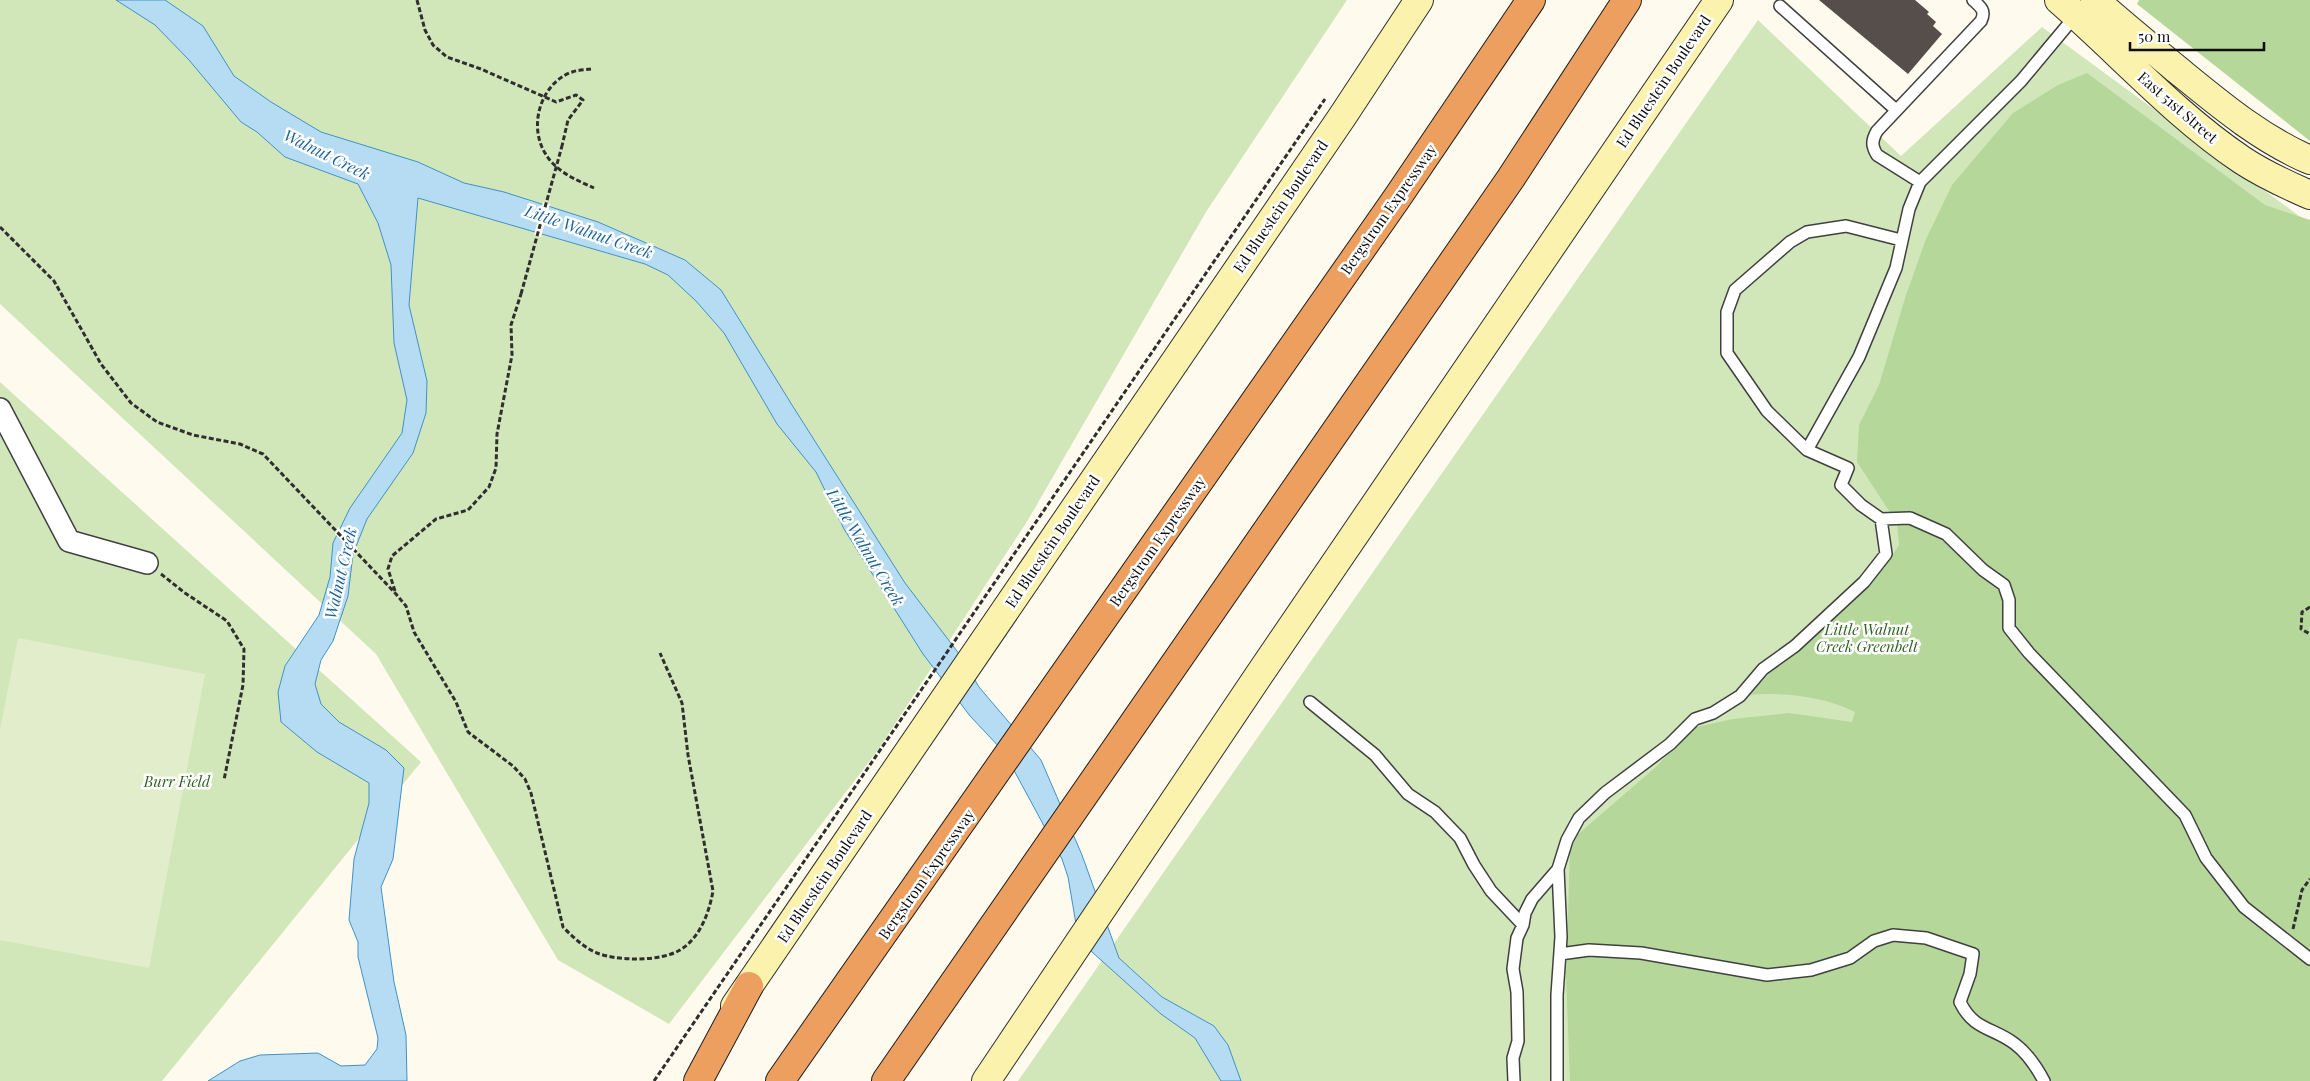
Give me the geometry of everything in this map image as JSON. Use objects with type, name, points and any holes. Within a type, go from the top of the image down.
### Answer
[{"type":"highway","name":"Bergstrom Expressway","points":[[780,1081],[1397,198],[1531,0]]},
{"type":"highway","points":[[886,1081],[994,928],[1511,178],[1627,0]]},
{"type":"highway","points":[[698,1081],[749,986]]},
{"type":"main road","name":"Ed Bluestein Boulevard","points":[[684,1081],[749,986],[892,754],[1019,589],[1419,0]]},
{"type":"main road","name":"Ed Bluestein Boulevard","points":[[986,1081],[1259,675],[1718,0]]},
{"type":"main road","name":"East 51st Street","points":[[2084,6],[2255,130],[2310,160]]},
{"type":"main road","name":"East 51st Street","points":[[2084,6],[2203,131],[2244,161],[2283,184],[2310,195]]},
{"type":"street","points":[[0,409],[69,541],[147,563]]},
{"type":"lane","points":[[1920,182],[1877,154],[1873,148],[1872,139],[1896,110],[1981,21],[1984,14],[1982,8],[1973,0]]},
{"type":"lane","points":[[1780,6],[1896,110]]},
{"type":"lane","points":[[1807,450],[1859,357],[1896,268],[1909,208],[1920,182],[2021,81],[2084,6]]},
{"type":"lane","points":[[1901,240],[1846,226],[1807,232],[1790,242],[1735,290],[1727,312],[1727,353],[1767,411],[1807,450],[1848,468],[1841,485],[1861,505],[1881,519],[1910,518],[1946,534],[1983,570],[2004,584],[2009,600],[2009,628],[2029,653],[2185,815],[2206,858],[2244,907],[2310,959]]},
{"type":"lane","points":[[1558,1081],[1557,995],[1560,954],[1558,869],[1567,840],[1579,818],[1605,793],[1670,744],[1695,719],[1714,713],[1740,696],[1763,669],[1795,646],[1864,582],[1886,554],[1881,519]]},
{"type":"lane","points":[[1310,702],[1375,755],[1408,794],[1435,812],[1460,838],[1474,865],[1491,891],[1523,925]]},
{"type":"lane","points":[[1514,1081],[1513,1058],[1518,1041],[1517,992],[1513,969],[1518,938],[1525,913],[1532,899],[1558,869]]},
{"type":"lane","points":[[1560,954],[1589,950],[1641,953],[1767,975],[1811,970],[1850,958],[1874,941],[1892,935],[1926,938],[1972,954],[1970,974],[1960,1002],[1967,1015],[1986,1029],[2015,1044],[2037,1069],[2044,1081]]},
{"type":"path","points":[[396,594],[388,569],[392,556],[436,519],[468,510],[489,487],[496,468],[497,434],[512,355],[511,324],[521,294],[568,120],[583,100],[576,95],[556,102],[481,69],[447,57],[433,44],[424,30],[417,0]]},
{"type":"path","points":[[591,69],[572,72],[557,81],[542,97],[538,116],[538,131],[545,153],[566,174],[594,188]]},
{"type":"path","points":[[654,1081],[892,754],[1007,563],[1326,98]]},
{"type":"path","points":[[0,228],[54,281],[100,364],[132,403],[157,422],[193,435],[240,444],[263,454],[396,594],[406,606],[414,632],[456,702],[468,732],[513,766],[525,779],[532,793],[563,927],[579,942],[597,953],[622,958],[656,958],[680,950],[697,933],[708,913],[713,891],[688,755],[682,703],[660,653]]},
{"type":"path","points":[[147,563],[185,594],[227,621],[244,649],[243,685],[224,780]]},
{"type":"path","points":[[2310,607],[2302,612],[2301,628],[2310,634]]},
{"type":"path","points":[[2290,942],[2302,890],[2310,879]]},
{"type":"green space","points":[[0,0],[1347,0],[1206,212],[1028,520],[878,750],[669,1024],[558,960],[376,654],[0,304]]},
{"type":"green space","points":[[2139,0],[2310,0],[2310,141],[2137,4]]},
{"type":"green space","name":"Little Walnut Creek Greenbelt","points":[[1758,20],[1901,156],[2042,27],[2310,224],[2310,1081],[1018,1081]]},
{"type":"green space","points":[[2087,73],[2265,205],[2310,220],[2310,1081],[1570,1081],[1566,975],[1570,852],[1577,835],[1657,766],[1692,728],[1733,719],[1789,713],[1852,722],[1855,712],[1830,702],[1803,696],[1748,695],[1775,668],[1807,643],[1884,568],[1899,545],[1897,523],[1857,462],[1859,425],[1879,385],[1906,295],[1926,239],[1952,185],[2013,113],[2058,85]]},
{"type":"green space","name":"Burr Field","points":[[0,382],[421,762],[162,1081],[0,1081]]},
{"type":"green space","points":[[18,638],[205,674],[149,968],[0,940],[0,730]]},
{"type":"water","points":[[116,0],[165,0],[203,26],[234,76],[271,102],[321,132],[418,162],[464,183],[504,192],[598,222],[685,260],[721,290],[905,583],[960,655],[979,687],[1041,760],[1082,855],[1119,958],[1162,997],[1214,1026],[1228,1045],[1241,1081],[1221,1081],[1195,1038],[1161,1014],[1092,952],[1076,924],[1068,877],[1062,859],[1004,752],[970,716],[923,654],[844,529],[816,472],[777,424],[724,333],[696,301],[668,275],[645,264],[418,198],[409,305],[427,381],[426,413],[413,453],[367,519],[353,554],[348,596],[333,641],[321,660],[315,684],[321,704],[339,722],[386,750],[404,768],[393,859],[381,887],[394,982],[406,1035],[407,1081],[208,1081],[240,1061],[260,1055],[318,1053],[341,1066],[365,1065],[377,1049],[378,1038],[358,957],[358,942],[349,920],[354,859],[369,803],[369,783],[317,752],[281,722],[278,692],[285,666],[319,615],[330,577],[333,543],[350,508],[402,433],[407,400],[394,343],[391,265],[378,223],[358,184],[285,157],[257,132],[241,122],[189,60],[155,25]]},
{"type":"pier","points":[[543,202],[550,204],[541,237],[534,235]]},
{"type":"pier","points":[[338,527],[358,548],[355,555],[335,534]]},
{"type":"building","points":[[1819,0],[1915,0],[1929,12],[1927,14],[1936,22],[1933,26],[1942,34],[1908,74]]},
{"type":"water label","name":"Walnut Creek","points":[[327,154]]},
{"type":"water label","name":"Little Walnut Creek","points":[[589,231]]},
{"type":"water label","name":"Little Walnut Creek","points":[[866,547]]},
{"type":"water label","name":"Walnut Creek","points":[[340,573]]}]
